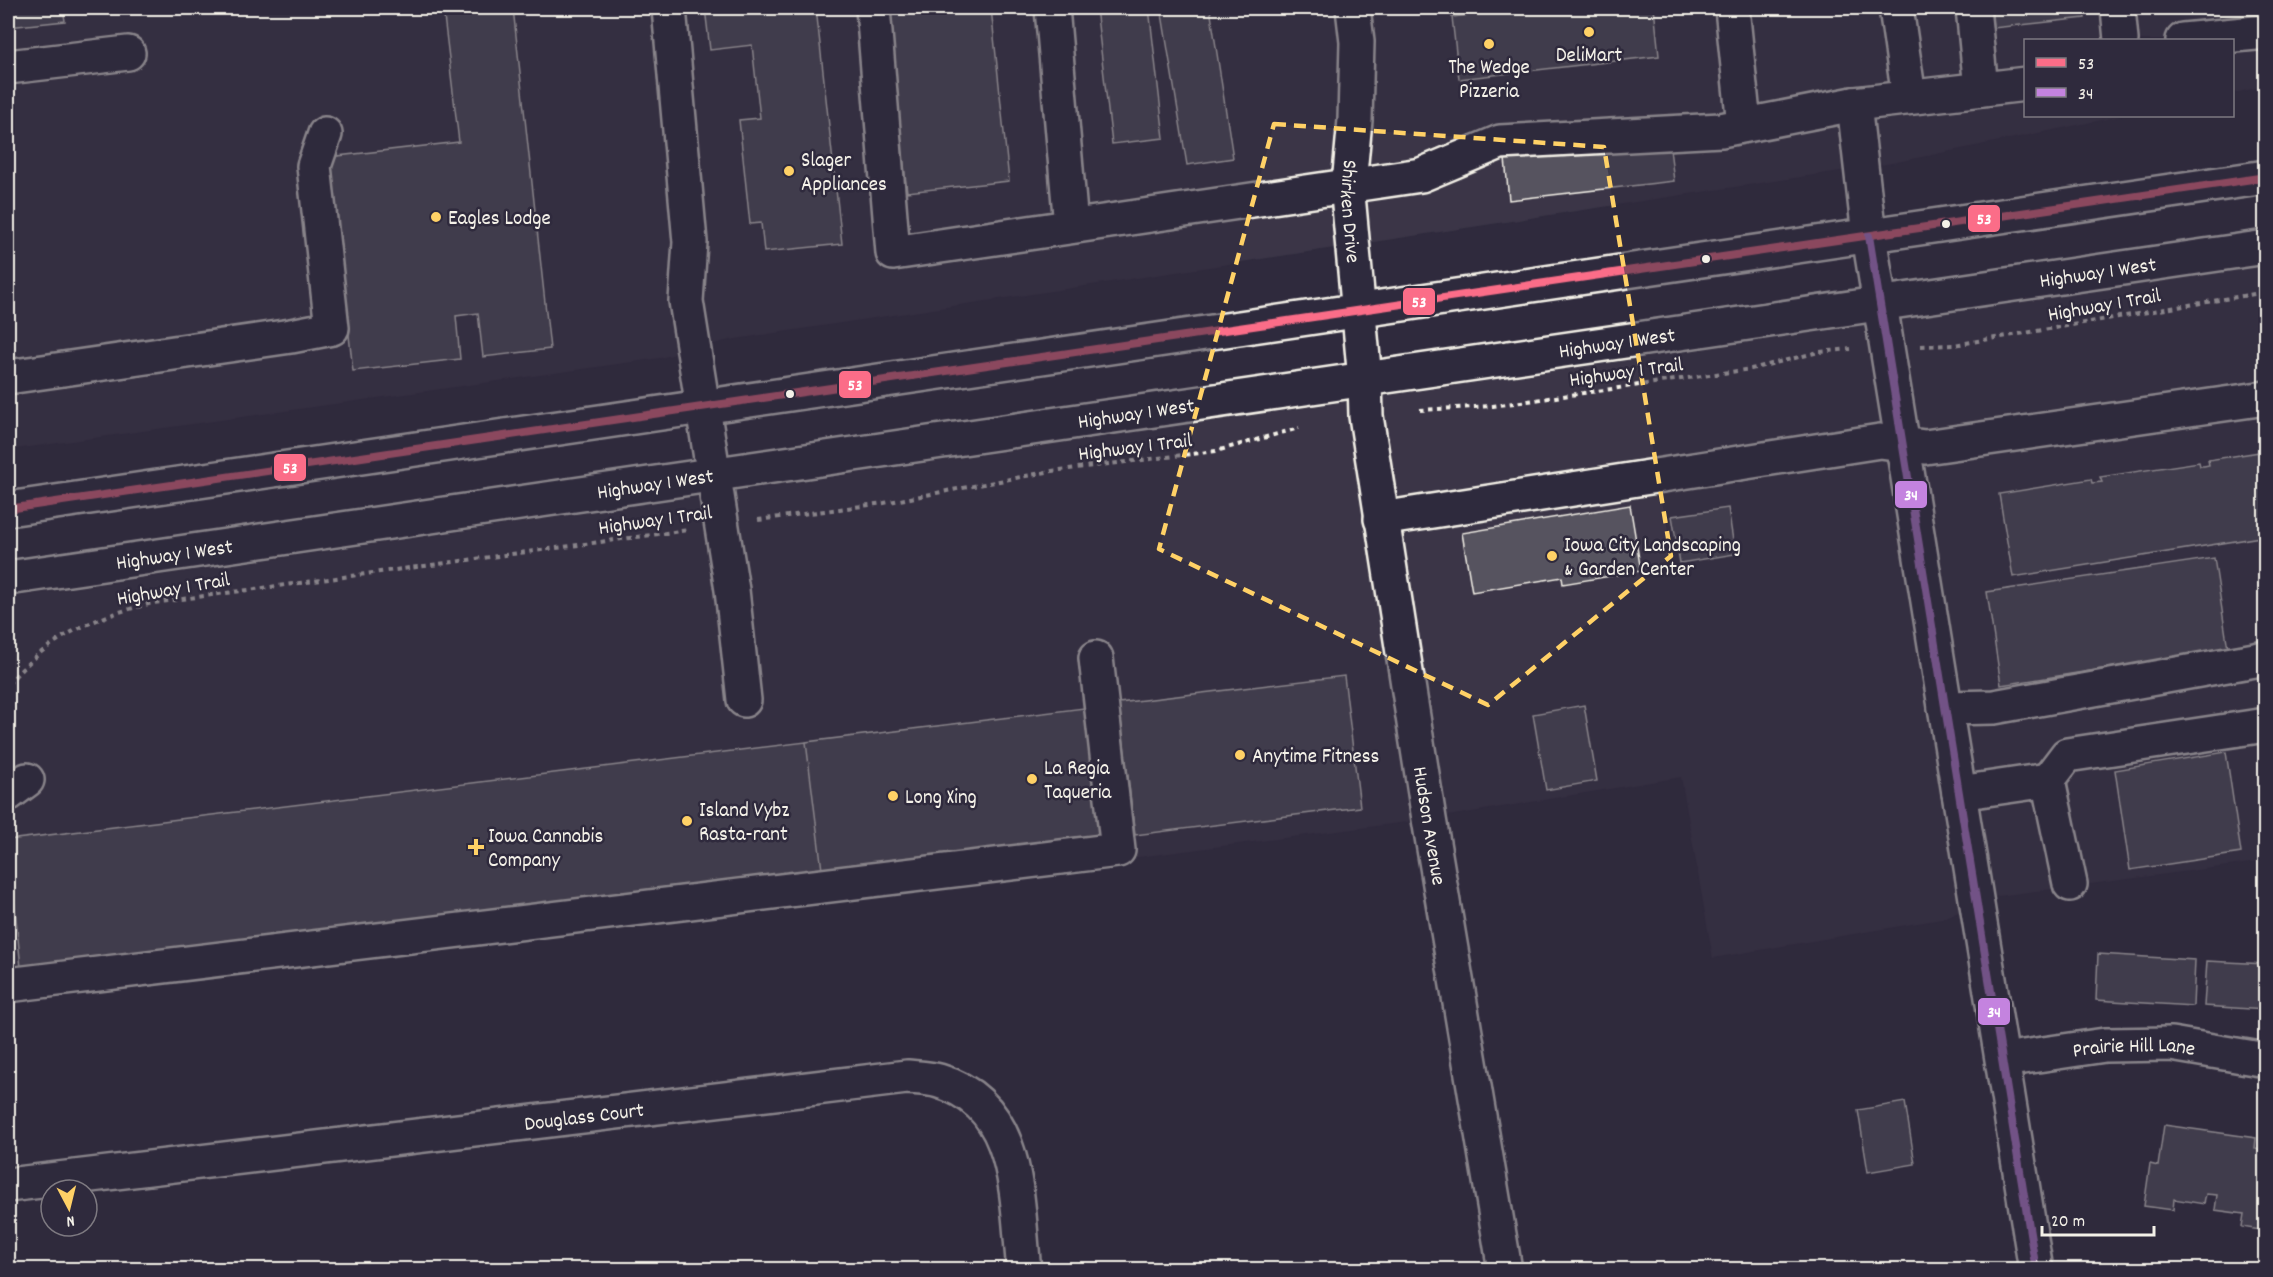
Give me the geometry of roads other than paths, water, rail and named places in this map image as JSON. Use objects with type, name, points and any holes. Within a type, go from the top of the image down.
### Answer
[{"type":"main road","points":[[669,8],[690,243],[686,301],[732,590],[744,700]]},
{"type":"main road","points":[[873,8],[893,253],[1299,191],[1349,187],[1421,175],[1500,142],[1721,130],[1854,104],[2024,84]]},
{"type":"main road","points":[[1052,8],[1071,226]]},
{"type":"main road","name":"Shirken Drive","points":[[1353,8],[1357,42],[1349,187],[1365,380]]},
{"type":"main road","points":[[1732,8],[1744,125]]},
{"type":"main road","points":[[1896,8],[1909,97]]},
{"type":"main road","points":[[1973,8],[1981,89]]},
{"type":"main road","points":[[2118,8],[2121,39]]},
{"type":"main road","points":[[2193,39],[2265,32]]},
{"type":"main road","points":[[8,67],[128,53]]},
{"type":"main road","points":[[1854,104],[1869,236],[2036,1269]]},
{"type":"main road","points":[[8,377],[280,338],[332,328],[314,166],[325,134]]},
{"type":"main road","points":[[8,509],[2265,177]]},
{"type":"main road","name":"Highway 1 West","points":[[8,578],[2265,247]]},
{"type":"main road","name":"Hudson Avenue","points":[[1365,380],[1366,417],[1381,519],[1505,1269]]},
{"type":"main road","points":[[1381,519],[1880,441],[1925,447],[2265,398]]},
{"type":"main road","points":[[8,985],[1118,849],[1096,658]]},
{"type":"main road","points":[[1945,708],[1994,707],[2265,658]]},
{"type":"main road","points":[[1959,793],[2048,780],[2067,755],[2265,725]]},
{"type":"main road","points":[[2048,780],[2070,884]]},
{"type":"main road","name":"Prairie Hill Lane","points":[[2003,1060],[2094,1047],[2171,1044],[2265,1060]]},
{"type":"main road","name":"Douglass Court","points":[[8,1185],[907,1077],[939,1081],[968,1094],[992,1116],[1006,1140],[1012,1163],[1024,1269]]},
{"type":"place","name":"DeliMart","points":[[1589,32]]},
{"type":"place","name":"The Wedge Pizzeria","points":[[1489,44]]},
{"type":"place","name":"Slager Appliances","points":[[789,171]]},
{"type":"place","name":"Eagles Lodge","points":[[436,217]]},
{"type":"place","name":"Iowa City Landscaping & Garden Center","points":[[1552,556]]},
{"type":"place","name":"Anytime Fitness","points":[[1240,755]]},
{"type":"place","name":"La Regia Taqueria","points":[[1032,779]]},
{"type":"place","name":"Long Xing","points":[[893,796]]},
{"type":"place","name":"Island Vybz Rasta-rant","points":[[687,821]]},
{"type":"place","name":"Iowa Cannabis Company","points":[[476,847]]}]
